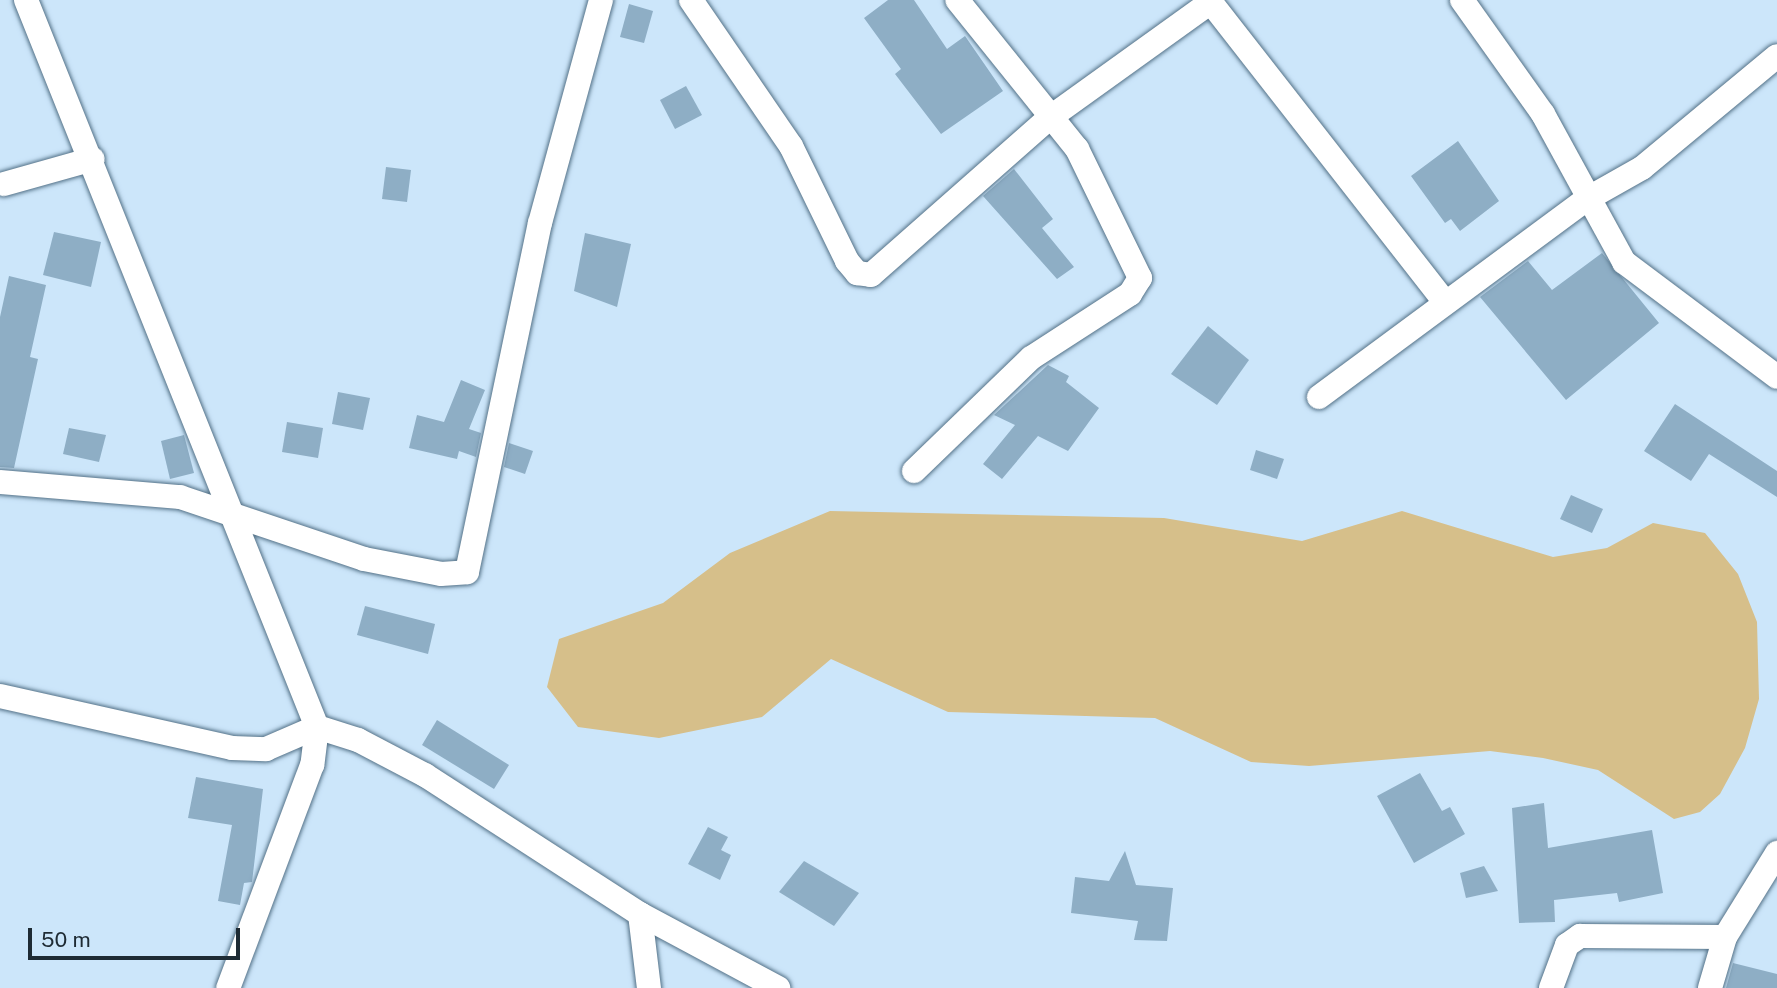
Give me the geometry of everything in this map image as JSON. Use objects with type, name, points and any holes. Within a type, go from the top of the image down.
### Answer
[{"type":"street","points":[[26,0],[236,515],[317,727],[312,765],[228,988]]},
{"type":"street","points":[[0,482],[180,496],[364,559],[450,575],[467,572],[540,223],[601,0]]},
{"type":"street","points":[[691,0],[791,146],[857,273],[871,275],[1048,119],[1210,1],[1445,302]]},
{"type":"street","points":[[914,471],[1031,358],[1130,294],[1140,278],[1077,149],[1048,119],[957,0]]},
{"type":"street","points":[[1462,0],[1544,114],[1587,199],[1624,262],[1777,377]]},
{"type":"street","points":[[1319,397],[1587,199],[1642,168],[1777,56]]},
{"type":"street","points":[[4,184],[93,159]]},
{"type":"street","points":[[0,696],[232,748],[266,749],[317,727],[386,752],[640,914],[778,988]]},
{"type":"street","points":[[1710,988],[1725,937],[1777,853]]},
{"type":"street","points":[[640,914],[649,988]]},
{"type":"street","points":[[1551,988],[1567,945],[1580,936],[1725,937]]},
{"type":"shaded area","points":[[830,511],[1164,518],[1302,541],[1402,511],[1553,557],[1607,548],[1653,523],[1705,533],[1738,574],[1757,622],[1759,699],[1745,748],[1720,794],[1700,812],[1674,819],[1598,770],[1543,758],[1490,751],[1309,766],[1251,762],[1155,718],[948,712],[831,659],[762,717],[659,738],[578,727],[547,687],[559,639],[663,603],[730,553]]},
{"type":"building","points":[[888,0],[914,0],[947,49],[965,36],[1003,91],[941,134],[895,74],[901,69],[864,18]]},
{"type":"building","points":[[629,4],[653,11],[644,43],[620,37]]},
{"type":"building","points":[[686,86],[702,115],[675,129],[660,100]]},
{"type":"building","points":[[1458,141],[1499,201],[1460,231],[1451,219],[1445,223],[1411,176]]},
{"type":"building","points":[[386,167],[411,170],[407,202],[382,199]]},
{"type":"building","points":[[1014,169],[1053,219],[1042,228],[1074,267],[1057,279],[983,196]]},
{"type":"building","points":[[54,232],[101,242],[91,287],[43,275]]},
{"type":"building","points":[[585,233],[631,244],[617,307],[574,291]]},
{"type":"building","points":[[1602,253],[1659,323],[1566,400],[1480,297],[1528,261],[1552,290]]},
{"type":"building","points":[[9,276],[46,285],[30,357],[38,359],[14,468],[0,467],[0,317]]},
{"type":"building","points":[[1208,326],[1249,360],[1217,405],[1171,374]]},
{"type":"building","points":[[1048,365],[1069,376],[1066,382],[1099,408],[1068,451],[1038,436],[1002,479],[983,464],[1015,425],[994,415]]},
{"type":"building","points":[[461,380],[485,390],[469,429],[481,433],[476,457],[459,451],[457,459],[409,448],[417,415],[444,422]]},
{"type":"building","points":[[338,392],[370,398],[363,430],[332,424]]},
{"type":"building","points":[[1675,404],[1777,471],[1777,497],[1709,454],[1691,481],[1644,451]]},
{"type":"building","points":[[287,422],[323,428],[318,458],[282,452]]},
{"type":"building","points":[[69,428],[106,435],[99,462],[63,454]]},
{"type":"building","points":[[184,435],[194,473],[170,479],[161,441]]},
{"type":"building","points":[[509,443],[533,451],[525,474],[504,467]]},
{"type":"building","points":[[1256,450],[1284,459],[1277,479],[1250,470]]},
{"type":"building","points":[[1571,495],[1603,509],[1592,533],[1560,519]]},
{"type":"building","points":[[365,606],[435,624],[428,654],[357,635]]},
{"type":"building","points":[[437,720],[509,765],[494,789],[422,745]]},
{"type":"building","points":[[1420,773],[1442,811],[1450,807],[1465,834],[1414,863],[1377,796]]},
{"type":"building","points":[[196,777],[263,789],[252,882],[244,883],[240,905],[218,901],[232,825],[188,818]]},
{"type":"building","points":[[1544,803],[1548,848],[1652,830],[1663,893],[1619,902],[1617,893],[1554,900],[1555,922],[1519,923],[1512,808]]},
{"type":"building","points":[[708,827],[728,837],[721,850],[731,855],[720,880],[688,864]]},
{"type":"building","points":[[1125,851],[1136,885],[1173,888],[1167,941],[1134,940],[1138,921],[1071,913],[1075,877],[1109,881]]},
{"type":"building","points":[[804,861],[859,893],[834,926],[779,892]]},
{"type":"building","points":[[1484,866],[1498,891],[1466,898],[1460,873]]},
{"type":"building","points":[[1733,963],[1777,974],[1777,988],[1726,988]]}]
